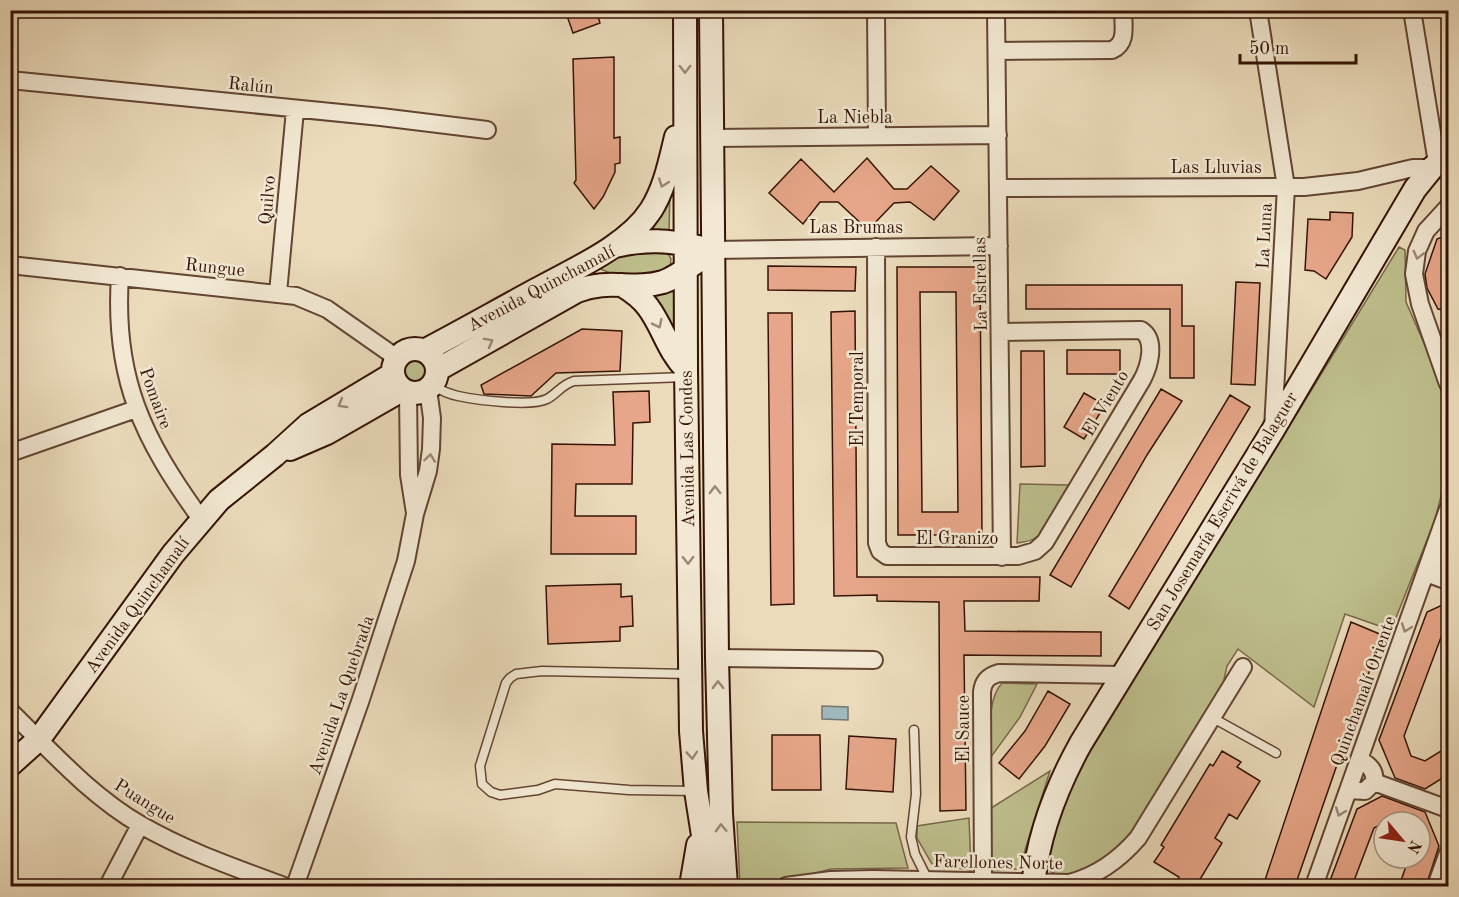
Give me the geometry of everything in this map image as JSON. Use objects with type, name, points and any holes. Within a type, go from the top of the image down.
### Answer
[{"type":"street","name":"Avenida Las Condes","points":[[685,10],[689,674],[696,791],[711,886]]},
{"type":"street","name":"Avenida Las Condes","points":[[711,10],[717,658],[723,861],[726,886]]},
{"type":"street","points":[[876,10],[877,136]]},
{"type":"street","name":"La Estrellas","points":[[996,10],[1002,557]]},
{"type":"street","points":[[997,51],[1112,50],[1120,44],[1124,37],[1123,10]]},
{"type":"street","name":"La Luna","points":[[1258,10],[1286,187],[1273,430]]},
{"type":"street","points":[[1412,10],[1439,162]]},
{"type":"street","name":"Ralún","points":[[10,80],[381,117],[487,130]]},
{"type":"street","points":[[684,106],[666,178],[654,205],[640,224],[602,253],[591,267],[593,275],[600,281],[615,284],[641,298],[648,306],[669,347],[686,373]]},
{"type":"street","name":"Quilvo","points":[[278,293],[296,110]]},
{"type":"street","name":"La Niebla","points":[[712,138],[998,135]]},
{"type":"street","name":"Las Lluvias","points":[[998,188],[1286,187],[1335,184],[1374,178],[1439,162]]},
{"type":"street","name":"San Josemaría Escrivá de Balaguer","points":[[1034,885],[1043,834],[1059,786],[1081,743],[1273,430],[1409,199],[1439,162]]},
{"type":"street","points":[[1449,207],[1426,231],[1417,251],[1414,274],[1420,304],[1442,345],[1449,384]]},
{"type":"street","name":"Avenida Quinchamalí","points":[[414,380],[435,362],[424,351],[602,253],[648,240],[686,244],[713,250]]},
{"type":"street","name":"Las Brumas","points":[[713,250],[999,246]]},
{"type":"street","name":"El Temporal","points":[[876,247],[877,543],[880,551]]},
{"type":"street","name":"Avenida Quinchamalí","points":[[10,765],[39,739],[172,554],[201,519],[239,482],[319,417],[414,380],[577,291],[592,285],[660,283],[686,270],[713,250]]},
{"type":"street","name":"Rungue","points":[[10,265],[296,296],[327,309],[414,380]]},
{"type":"street","name":"Pomaire","points":[[120,276],[121,345],[126,378],[136,410],[166,468],[201,519]]},
{"type":"street","name":"El Viento","points":[[1000,332],[1137,330],[1145,333],[1149,339],[1149,364],[1142,380],[1045,542],[1035,551]]},
{"type":"street","name":"Avenida La Quebrada","points":[[414,380],[409,476],[415,514]]},
{"type":"street","name":"Avenida La Quebrada","points":[[295,886],[394,600],[406,561],[415,514],[423,491],[431,449],[432,418],[414,380]]},
{"type":"street","points":[[10,453],[136,410]]},
{"type":"street","name":"Quinchamalí Oriente","points":[[1314,886],[1449,509]]},
{"type":"street","name":"El Granizo","points":[[880,551],[892,557],[1002,557],[1024,555],[1035,551]]},
{"type":"street","points":[[1427,568],[1449,561]]},
{"type":"street","points":[[1427,568],[1449,581]]},
{"type":"street","points":[[717,658],[874,660]]},
{"type":"street","name":"Farellones Norte","points":[[786,886],[822,880],[874,883],[983,880],[1034,885],[1069,883],[1091,876],[1120,856],[1145,828],[1243,668]]},
{"type":"street","name":"El Sauce","points":[[983,880],[982,692],[984,682],[988,677],[999,673],[1122,675]]},
{"type":"street","name":"Puangue","points":[[10,711],[93,790],[140,825],[172,841],[284,886]]},
{"type":"street","points":[[691,886],[719,744]]},
{"type":"street","points":[[1348,790],[1365,790],[1370,788],[1374,782],[1375,776],[1372,769],[1359,760]]},
{"type":"street","points":[[1374,782],[1449,809]]},
{"type":"street","points":[[108,886],[140,825]]},
{"type":"street","points":[[1436,886],[1449,853]]},
{"type":"lane","points":[[414,380],[457,396],[498,401],[535,402],[548,398],[564,384],[574,381],[686,373]]},
{"type":"lane","points":[[689,674],[542,671],[516,674],[506,683],[480,766],[480,775],[482,784],[491,792],[500,795],[538,790],[555,784],[629,790],[696,791]]},
{"type":"lane","points":[[1213,718],[1276,753]]},
{"type":"lane","points":[[914,730],[916,794],[911,837],[915,854],[928,880]]},
{"type":"green space","points":[[670,186],[669,236],[641,231]]},
{"type":"green space","points":[[1399,247],[1405,250],[1406,302],[1434,366],[1448,411],[1448,468],[1435,520],[1391,630],[1345,614],[1314,707],[1238,649],[1227,666],[1223,684],[1132,831],[1109,854],[1090,867],[1069,874],[1052,873],[1048,861],[1068,788]]},
{"type":"green space","points":[[620,251],[667,252],[671,259],[670,268],[662,273],[615,275],[598,268]]},
{"type":"green space","points":[[676,285],[674,342],[643,293]]},
{"type":"green space","points":[[414,360],[422,364],[426,372],[422,380],[414,384],[406,380],[402,372],[406,364]]},
{"type":"green space","points":[[1020,484],[1069,485],[1045,529],[1035,538],[1017,543]]},
{"type":"green space","points":[[1002,683],[1037,684],[1020,717],[991,757],[991,708]]},
{"type":"green space","points":[[1050,771],[1019,869],[992,870],[988,810]]},
{"type":"green space","points":[[969,818],[971,870],[932,864],[917,838],[917,826]]},
{"type":"green space","points":[[737,822],[896,823],[908,868],[831,869],[766,886],[740,886]]},
{"type":"water","points":[[822,706],[848,707],[848,720],[822,719]]},
{"type":"building","points":[[573,10],[596,10],[600,23],[573,33],[566,13]]},
{"type":"building","points":[[614,57],[614,138],[620,137],[620,163],[615,164],[615,172],[603,197],[594,209],[574,183],[576,180],[573,59]]},
{"type":"building","points":[[867,158],[894,189],[907,189],[931,166],[959,191],[934,220],[910,202],[894,203],[868,230],[838,202],[820,202],[803,224],[769,193],[801,159],[834,192]]},
{"type":"building","points":[[1330,212],[1353,213],[1352,237],[1326,279],[1314,271],[1305,270],[1308,219],[1330,220]]},
{"type":"building","points":[[1449,234],[1449,269],[1446,275],[1449,281],[1449,311],[1438,309],[1427,288],[1425,274],[1437,239]]},
{"type":"building","points":[[768,266],[856,267],[855,291],[768,290]]},
{"type":"building","points":[[897,267],[980,267],[982,535],[898,535]],"holes":[[[920,292],[956,292],[958,512],[922,512]]]},
{"type":"building","points":[[1236,282],[1260,283],[1255,385],[1231,384]]},
{"type":"building","points":[[1026,285],[1182,285],[1182,326],[1194,326],[1194,378],[1170,378],[1170,309],[1026,309]]},
{"type":"building","points":[[855,311],[857,577],[1040,577],[1039,601],[964,601],[965,631],[1101,632],[1101,656],[964,655],[966,810],[940,811],[939,602],[877,601],[877,595],[834,596],[831,312]]},
{"type":"building","points":[[768,313],[792,313],[794,604],[771,605]]},
{"type":"building","points":[[582,329],[622,331],[620,371],[556,373],[531,396],[484,394],[481,385]]},
{"type":"building","points":[[1067,350],[1120,350],[1120,374],[1067,374]]},
{"type":"building","points":[[1021,351],[1044,351],[1045,466],[1021,467]]},
{"type":"building","points":[[1161,389],[1182,401],[1147,455],[1071,587],[1050,575]]},
{"type":"building","points":[[649,391],[650,422],[633,423],[632,484],[576,484],[575,516],[636,516],[636,554],[551,554],[552,444],[615,445],[613,392]]},
{"type":"building","points":[[1084,393],[1105,405],[1084,439],[1064,427]]},
{"type":"building","points":[[1230,395],[1250,407],[1129,609],[1109,596]]},
{"type":"building","points":[[621,584],[621,597],[632,596],[633,626],[620,627],[620,641],[548,644],[546,586]]},
{"type":"building","points":[[1449,602],[1449,623],[1446,624],[1404,736],[1411,756],[1425,761],[1449,746],[1449,774],[1425,789],[1395,778],[1379,740],[1427,612]]},
{"type":"building","points":[[1351,622],[1382,635],[1295,886],[1263,886]]},
{"type":"building","points":[[1048,691],[1070,704],[1045,746],[1019,779],[999,763],[1025,731]]},
{"type":"building","points":[[772,735],[820,735],[821,790],[772,790]]},
{"type":"building","points":[[849,736],[896,739],[893,792],[846,789]]},
{"type":"building","points":[[1222,751],[1241,762],[1237,767],[1260,781],[1237,819],[1229,814],[1215,838],[1222,843],[1196,886],[1174,886],[1179,877],[1154,862],[1164,847],[1161,845],[1210,764],[1213,766]]},
{"type":"building","points":[[1382,796],[1420,810],[1372,810],[1372,833],[1352,886],[1328,886],[1357,809]]},
{"type":"building","points":[[1432,829],[1439,846],[1432,868]]},
{"type":"building","points":[[1405,870],[1431,870],[1426,886],[1399,886]]}]
